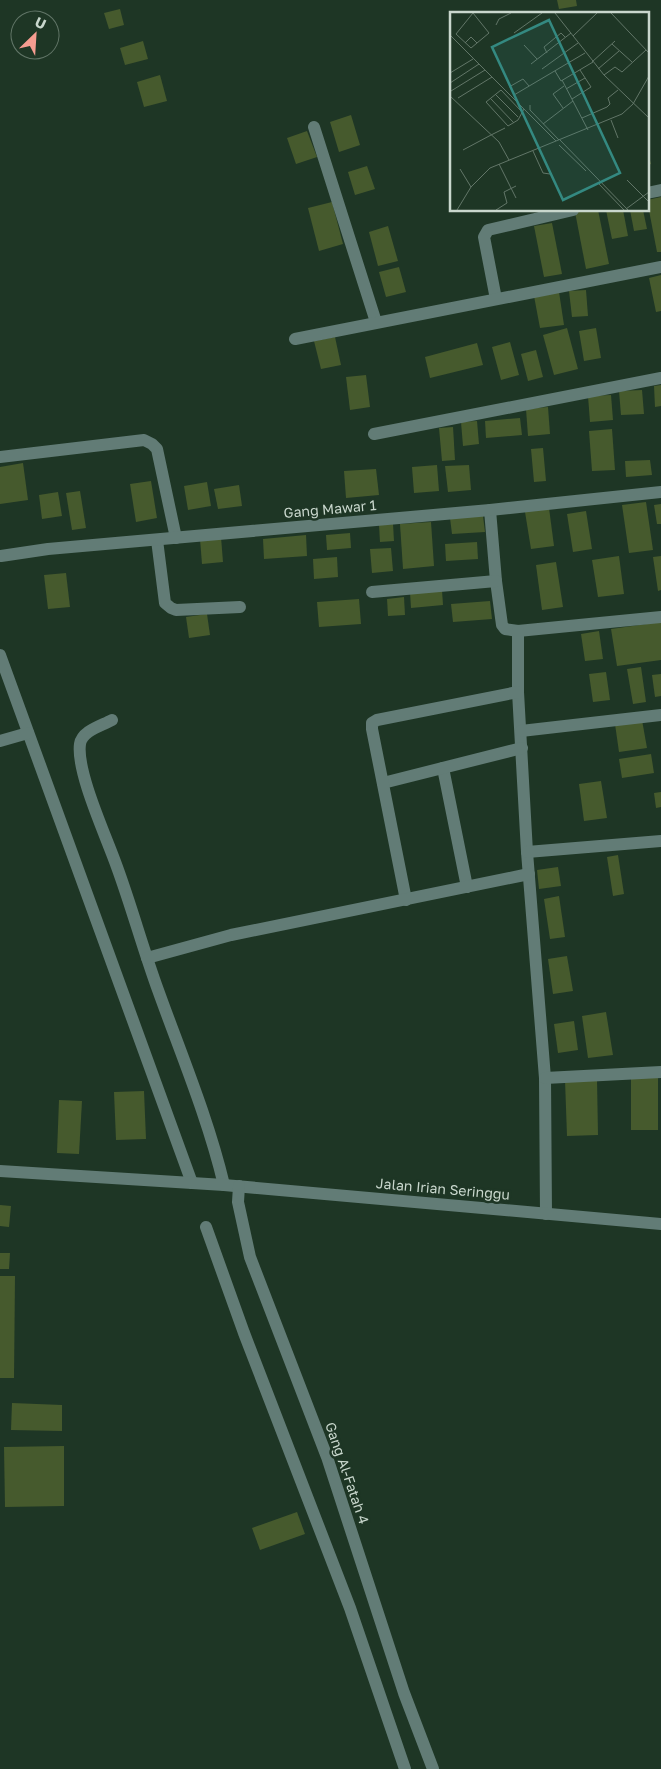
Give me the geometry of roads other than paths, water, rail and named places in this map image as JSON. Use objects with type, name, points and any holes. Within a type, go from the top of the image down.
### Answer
[{"type":"street","points":[[314,127],[376,322]]},
{"type":"street","points":[[648,193],[661,190]]},
{"type":"street","points":[[496,299],[484,237],[488,230],[569,211]]},
{"type":"street","points":[[295,339],[661,267]]},
{"type":"street","points":[[374,434],[661,378]]},
{"type":"street","points":[[0,457],[144,440],[157,449],[176,538]]},
{"type":"street","name":"Gang Mawar 1","points":[[1,556],[48,549],[490,510],[661,492]]},
{"type":"street","points":[[490,510],[496,581],[504,629],[518,631],[661,617]]},
{"type":"street","points":[[157,540],[165,603],[171,608],[176,610],[240,607]]},
{"type":"street","points":[[372,592],[496,581]]},
{"type":"street","points":[[518,631],[518,692],[527,852],[545,1078],[546,1214]]},
{"type":"street","points":[[0,655],[192,1182],[0,1171]]},
{"type":"street","points":[[406,900],[372,723],[377,720],[518,692]]},
{"type":"street","points":[[521,731],[661,715]]},
{"type":"street","points":[[112,720],[84,734],[80,742],[83,774],[118,867],[194,1086],[223,1185]]},
{"type":"street","points":[[0,741],[28,733]]},
{"type":"street","points":[[383,784],[522,748]]},
{"type":"street","points":[[443,768],[467,887]]},
{"type":"street","points":[[527,852],[661,840]]},
{"type":"street","points":[[148,958],[231,935],[529,874]]},
{"type":"street","points":[[545,1078],[661,1072]]},
{"type":"street","name":"Jalan Irian Seringgu","points":[[192,1182],[661,1224]]},
{"type":"street","name":"Gang Al-Fatah 4","points":[[239,1186],[238,1202],[250,1257],[327,1457],[404,1693],[432,1769]]},
{"type":"street","points":[[206,1227],[244,1333],[350,1608],[405,1769]]}]
